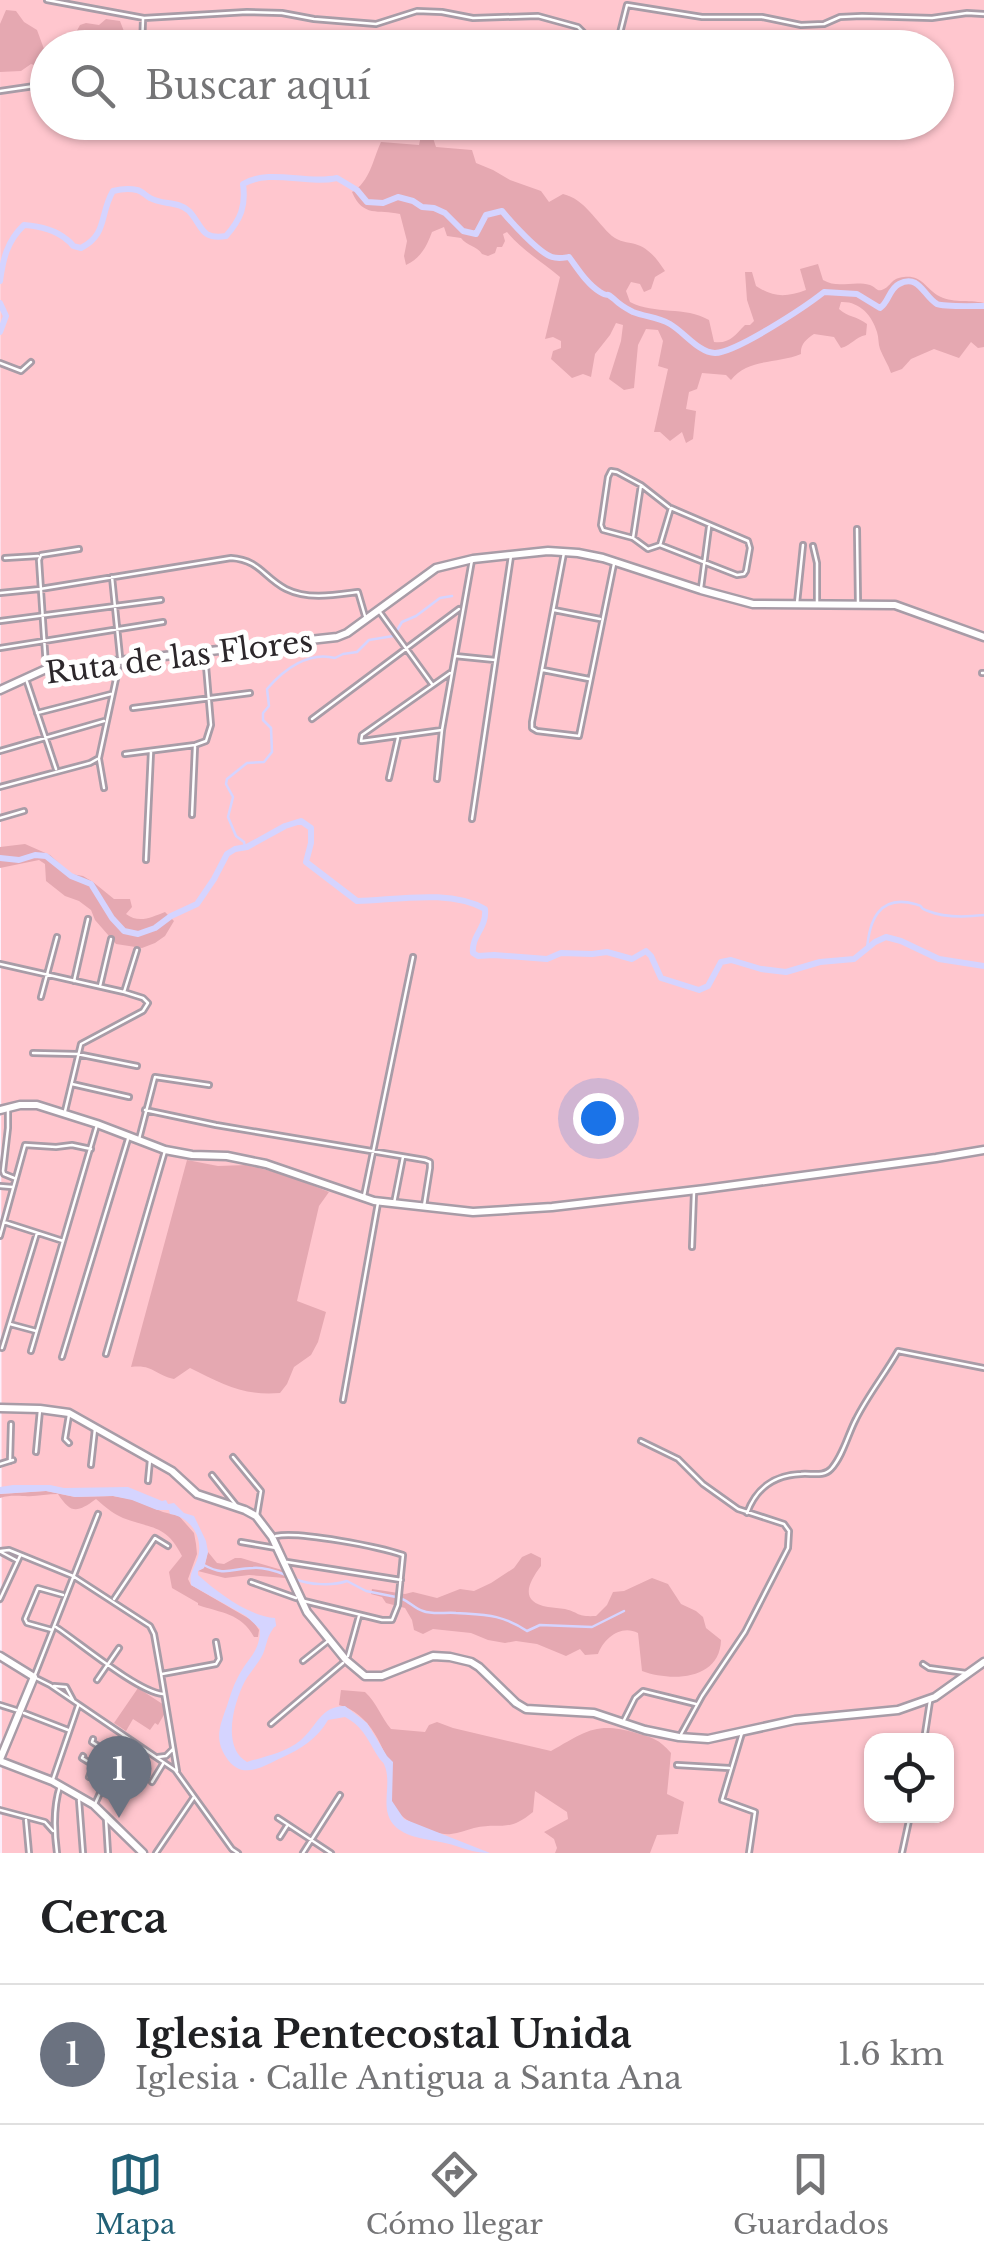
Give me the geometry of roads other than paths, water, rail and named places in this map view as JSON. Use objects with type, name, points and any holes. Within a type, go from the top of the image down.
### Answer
[{"type":"street","points":[[46,0],[143,18],[247,12],[376,24],[417,11],[473,18],[538,16],[581,30]]},
{"type":"street","points":[[621,30],[627,6],[702,17],[762,17],[801,25],[862,16],[932,18],[984,14]]},
{"type":"street","points":[[143,18],[143,30]]},
{"type":"street","points":[[0,92],[30,87]]},
{"type":"street","points":[[1,365],[18,372],[30,362]]},
{"type":"street","points":[[617,472],[641,485],[670,508],[745,538],[750,548],[744,574],[737,575],[660,545],[648,549],[633,538],[601,528],[609,473],[617,472]]},
{"type":"street","points":[[633,538],[641,485]]},
{"type":"street","points":[[660,545],[670,508]]},
{"type":"street","points":[[701,590],[709,525]]},
{"type":"street","points":[[857,528],[858,604]]},
{"type":"street","points":[[797,604],[803,545]]},
{"type":"street","points":[[813,546],[818,604]]},
{"type":"street","points":[[5,558],[78,549]]},
{"type":"street","points":[[564,552],[532,722],[532,728],[538,731],[580,736],[614,561]]},
{"type":"street","name":"Ruta de las Flores","points":[[0,690],[46,669],[337,636],[436,568],[511,554],[564,552],[614,561],[753,604],[881,604],[906,608],[984,636]]},
{"type":"street","points":[[472,819],[511,554]]},
{"type":"street","points":[[42,555],[40,589],[46,669]]},
{"type":"street","points":[[0,594],[218,559],[243,559],[264,570],[290,592],[331,596],[358,592],[366,618]]},
{"type":"street","points":[[436,780],[472,559]]},
{"type":"street","points":[[104,788],[99,758],[120,661],[112,577]]},
{"type":"street","points":[[0,621],[162,600]]},
{"type":"street","points":[[312,719],[462,608]]},
{"type":"street","points":[[378,609],[432,684]]},
{"type":"street","points":[[552,610],[602,619]]},
{"type":"street","points":[[0,648],[163,622]]},
{"type":"street","points":[[126,754],[206,741],[211,726],[205,652]]},
{"type":"street","points":[[455,656],[496,660]]},
{"type":"street","points":[[541,670],[590,679]]},
{"type":"street","points":[[442,730],[361,740],[452,672]]},
{"type":"street","points":[[25,677],[57,771]]},
{"type":"street","points":[[132,708],[250,693]]},
{"type":"street","points":[[37,713],[112,694]]},
{"type":"street","points":[[0,751],[106,720]]},
{"type":"street","points":[[390,778],[398,737]]},
{"type":"street","points":[[192,815],[195,745]]},
{"type":"street","points":[[146,860],[151,750]]},
{"type":"street","points":[[0,787],[99,758]]},
{"type":"street","points":[[0,818],[24,811]]},
{"type":"street","points":[[74,982],[88,920]]},
{"type":"street","points":[[42,997],[56,937]]},
{"type":"street","points":[[100,988],[110,939]]},
{"type":"street","points":[[124,992],[137,950]]},
{"type":"street","points":[[363,1198],[413,958]]},
{"type":"street","points":[[0,964],[146,1000],[147,1008],[81,1044],[64,1113]]},
{"type":"street","points":[[33,1053],[77,1054],[136,1066]]},
{"type":"street","points":[[138,1140],[155,1076],[209,1085]]},
{"type":"street","points":[[70,1084],[129,1097]]},
{"type":"street","points":[[16,1178],[3,1171],[8,1128],[4,1109],[31,1104],[165,1150],[266,1164],[378,1202],[463,1211],[530,1209],[626,1198],[844,1172],[984,1150]]},
{"type":"street","points":[[146,1110],[430,1162],[424,1208]]},
{"type":"street","points":[[31,1351],[98,1124]]},
{"type":"street","points":[[0,1130],[8,1128]]},
{"type":"street","points":[[62,1357],[126,1136]]},
{"type":"street","points":[[0,1236],[24,1144],[79,1145],[91,1149]]},
{"type":"street","points":[[106,1354],[165,1150]]},
{"type":"street","points":[[394,1204],[404,1155]]},
{"type":"street","points":[[0,1186],[14,1187]]},
{"type":"street","points":[[692,1247],[694,1190]]},
{"type":"street","points":[[343,1400],[378,1202]]},
{"type":"street","points":[[0,1206],[8,1208]]},
{"type":"street","points":[[4,1222],[64,1242]]},
{"type":"street","points":[[2,1348],[37,1233]]},
{"type":"street","points":[[9,1323],[38,1332]]},
{"type":"street","points":[[747,1513],[759,1489],[772,1481],[831,1470],[856,1418],[898,1351],[984,1368]]},
{"type":"street","points":[[0,1408],[69,1413],[172,1471],[198,1494],[256,1516],[272,1537],[300,1600],[346,1660],[359,1673],[377,1678],[433,1656],[462,1659],[478,1666],[526,1709],[594,1713],[679,1737],[708,1739],[796,1720],[898,1710],[930,1700],[984,1662]]},
{"type":"street","points":[[36,1452],[40,1408]]},
{"type":"street","points":[[69,1413],[65,1439],[70,1443]]},
{"type":"street","points":[[0,1464],[12,1460],[12,1424]]},
{"type":"street","points":[[91,1465],[95,1428]]},
{"type":"street","points":[[641,1440],[678,1459],[724,1501],[784,1524],[789,1531],[788,1548],[745,1632],[679,1737]]},
{"type":"street","points":[[233,1457],[261,1492],[256,1516]]},
{"type":"street","points":[[148,1481],[150,1458]]},
{"type":"street","points":[[212,1475],[236,1507]]},
{"type":"street","points":[[98,1514],[0,1760],[56,1782],[94,1804],[143,1853]]},
{"type":"street","points":[[251,1582],[300,1600],[392,1620],[398,1605],[403,1555],[289,1534],[272,1537]]},
{"type":"street","points":[[113,1602],[155,1538],[168,1546]]},
{"type":"street","points":[[241,1542],[278,1549]]},
{"type":"street","points":[[0,1551],[74,1576],[150,1626],[177,1772]]},
{"type":"street","points":[[0,1551],[18,1561]]},
{"type":"street","points":[[0,1598],[21,1555]]},
{"type":"street","points":[[285,1562],[401,1580]]},
{"type":"street","points":[[66,1596],[38,1588],[26,1617],[27,1624],[54,1628],[152,1692],[164,1694]]},
{"type":"street","points":[[271,1724],[346,1660],[359,1614]]},
{"type":"street","points":[[304,1661],[330,1640]]},
{"type":"street","points":[[161,1674],[216,1664],[216,1642]]},
{"type":"street","points":[[97,1680],[119,1648]]},
{"type":"street","points":[[0,1656],[50,1686],[66,1688],[76,1703],[177,1772],[231,1851],[238,1853]]},
{"type":"street","points":[[923,1664],[968,1674]]},
{"type":"street","points":[[622,1723],[643,1691],[697,1704]]},
{"type":"street","points":[[925,1733],[930,1700]]},
{"type":"street","points":[[56,1853],[56,1782],[76,1703]]},
{"type":"street","points":[[0,1705],[69,1730]]},
{"type":"street","points":[[742,1732],[722,1800],[754,1812],[749,1853]]},
{"type":"street","points":[[94,1804],[125,1736]]},
{"type":"street","points":[[93,1739],[116,1758]]},
{"type":"street","points":[[155,1757],[166,1756],[174,1748]]},
{"type":"street","points":[[83,1756],[108,1774]]},
{"type":"street","points":[[152,1782],[164,1763]]},
{"type":"street","points":[[677,1765],[730,1768]]},
{"type":"street","points":[[89,1778],[94,1766]]},
{"type":"street","points":[[79,1795],[84,1853]]},
{"type":"street","points":[[302,1853],[340,1795]]},
{"type":"street","points":[[156,1853],[194,1797]]},
{"type":"street","points":[[0,1810],[47,1823],[54,1833]]},
{"type":"street","points":[[106,1814],[108,1853]]},
{"type":"street","points":[[26,1817],[29,1853]]},
{"type":"street","points":[[278,1818],[331,1853]]},
{"type":"street","points":[[902,1853],[908,1823]]},
{"type":"street","points":[[280,1837],[288,1824]]},
{"type":"water","points":[[0,1487],[128,1487],[174,1503],[194,1516],[208,1552],[198,1575],[244,1608],[275,1618],[276,1626],[237,1700],[232,1735],[239,1755],[247,1762],[288,1748],[330,1709],[345,1706],[367,1723],[393,1762],[392,1801],[404,1819],[490,1853],[416,1837],[396,1827],[387,1811],[384,1764],[361,1730],[345,1717],[328,1720],[319,1733],[295,1751],[252,1770],[238,1769],[220,1744],[220,1726],[235,1684],[256,1649],[260,1629],[246,1616],[191,1585],[199,1544],[190,1524],[169,1510],[113,1496],[75,1497],[46,1491],[0,1494]]},
{"type":"waterway","points":[[0,281],[7,251],[24,225],[52,231],[81,248],[99,230],[113,191],[137,190],[155,200],[180,206],[189,211],[203,231],[218,237],[226,236],[239,218],[243,184],[265,177],[337,178],[357,190],[367,202],[383,203],[398,197],[413,201],[445,213],[463,231],[476,234],[486,215],[502,211],[546,254],[569,257],[600,292],[633,312],[670,324],[709,352],[725,351],[754,337],[824,292],[857,294],[880,308],[896,286],[906,281],[921,287],[937,304],[984,306]]},
{"type":"waterway","points":[[0,303],[6,316],[0,332]]},
{"type":"waterway","points":[[396,632],[402,622],[440,598],[452,596]]},
{"type":"waterway","points":[[245,847],[228,817],[233,797],[226,784],[247,763],[264,762],[272,752],[271,728],[263,720],[269,706],[267,689],[307,659],[335,658],[357,652],[369,640],[393,636]]},
{"type":"waterway","points":[[0,858],[46,856],[71,876],[91,884],[124,931],[138,934],[197,904],[227,854],[301,821],[311,828],[306,862],[357,901],[439,897],[485,909],[473,947],[478,956],[547,959],[561,953],[607,952],[632,959],[646,951],[661,978],[699,990],[708,986],[721,962],[731,960],[786,972],[820,962],[854,959],[886,937],[939,959],[984,966]]},
{"type":"waterway","points":[[867,950],[878,912],[893,903],[915,904],[949,916],[984,915]]},
{"type":"waterway","points":[[204,1565],[218,1571],[257,1568],[286,1575]]},
{"type":"waterway","points":[[295,1579],[321,1584],[347,1581],[366,1591],[396,1597]]},
{"type":"waterway","points":[[402,1599],[427,1612],[493,1616],[527,1631],[540,1625],[592,1627],[624,1611]]},
{"type":"place","name":"Iglesia Pentecostal Unida","points":[[119,1818]]}]
